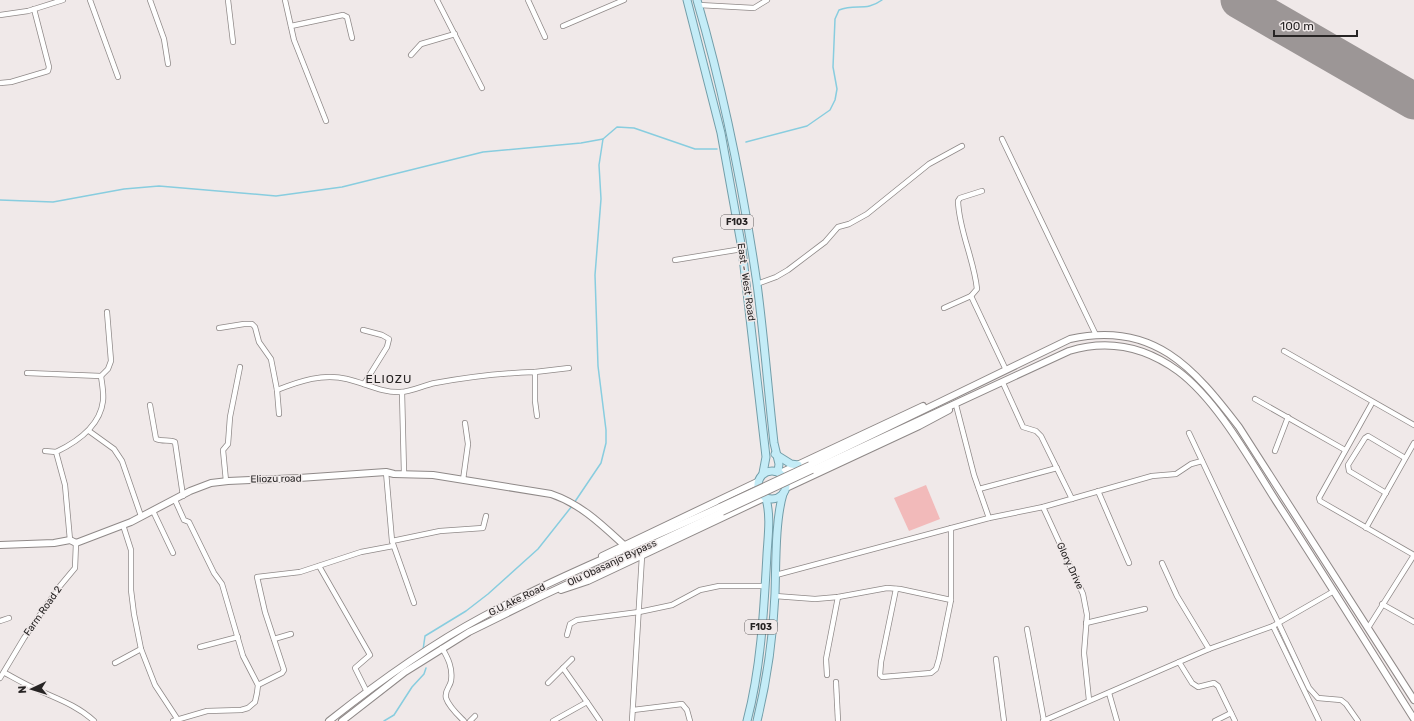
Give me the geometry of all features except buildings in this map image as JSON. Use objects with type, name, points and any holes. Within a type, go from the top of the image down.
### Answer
[{"type":"main road","name":"East - West Road","points":[[687,0],[721,133],[742,249],[766,457],[763,473]]},
{"type":"main road","name":"East - West Road","points":[[698,2],[720,84],[740,185],[757,284],[775,454],[779,464],[779,473]]},
{"type":"main road","points":[[721,510],[1070,339],[1096,335],[1129,338],[1158,348],[1186,365],[1207,385],[1255,450],[1414,700]]},
{"type":"main road","points":[[811,467],[1003,383],[1069,351],[1096,345],[1122,346],[1137,349],[1166,363],[1178,371],[1198,390],[1224,423],[1250,459],[1414,718]]},
{"type":"main road","points":[[763,473],[771,471],[779,473],[913,410],[963,391]]},
{"type":"main road","points":[[542,596],[588,581],[765,499],[775,500],[784,491],[919,426],[966,399]]},
{"type":"main road","points":[[775,454],[790,464],[798,465]]},
{"type":"main road","name":"Eliozu road","points":[[0,545],[73,541],[123,525],[211,483],[386,472],[433,475],[539,491],[564,498],[582,508],[625,546]]},
{"type":"main road","name":"F103","points":[[747,721],[756,671],[765,586],[768,532],[765,499],[758,489],[758,482],[763,473]]},
{"type":"main road","name":"F103","points":[[757,721],[767,667],[775,596],[779,518],[784,491],[784,479],[779,473]]},
{"type":"main road","points":[[540,589],[580,567],[758,482]]},
{"type":"main road","name":"G.U Ake Road","points":[[329,721],[422,653],[461,629],[540,589],[721,510]]},
{"type":"main road","name":"Olu Obasanjo Bypass","points":[[342,721],[406,672],[442,648],[542,596],[721,510]]},
{"type":"street","points":[[0,15],[34,9],[63,0]]},
{"type":"street","points":[[90,0],[118,77]]},
{"type":"street","points":[[150,0],[164,38],[168,64]]},
{"type":"street","points":[[228,0],[233,42]]},
{"type":"street","points":[[285,0],[291,26],[326,121]]},
{"type":"street","points":[[437,0],[482,88]]},
{"type":"street","points":[[528,0],[545,37]]},
{"type":"street","points":[[564,26],[624,0]]},
{"type":"street","points":[[698,2],[754,8],[767,0]]},
{"type":"street","points":[[0,82],[11,82],[48,71],[49,67],[42,36],[34,9]]},
{"type":"street","points":[[291,26],[343,15],[347,17],[352,38]]},
{"type":"street","points":[[411,55],[422,44],[455,34]]},
{"type":"street","points":[[1002,139],[1096,335]]},
{"type":"street","points":[[757,284],[776,277],[788,270],[825,242],[838,227],[849,224],[867,214],[929,164],[962,146]]},
{"type":"street","points":[[944,308],[971,296],[977,289],[976,279],[965,241],[958,201],[960,198],[982,191]]},
{"type":"street","points":[[675,260],[742,249]]},
{"type":"street","points":[[971,296],[1006,370]]},
{"type":"street","points":[[27,373],[101,376],[108,369],[110,361],[107,312]]},
{"type":"street","points":[[219,328],[244,324],[252,324],[255,327],[259,342],[271,359],[277,390],[279,414]]},
{"type":"street","points":[[363,330],[382,335],[389,339],[387,347],[364,384]]},
{"type":"street","points":[[1284,351],[1372,403],[1414,425]]},
{"type":"street","points":[[226,481],[224,450],[228,444],[230,418],[240,367]]},
{"type":"street","points":[[277,390],[305,379],[322,377],[346,378],[391,392],[402,392],[424,385],[477,376],[569,368]]},
{"type":"street","points":[[535,372],[535,401],[537,416]]},
{"type":"street","points":[[45,451],[56,452],[90,431],[99,414],[103,402],[101,376]]},
{"type":"street","points":[[1003,383],[1023,426],[1036,431],[1041,436],[1072,499]]},
{"type":"street","points":[[402,392],[404,473]]},
{"type":"street","points":[[1255,399],[1345,450]]},
{"type":"street","points":[[1368,628],[1414,555],[1320,501],[1319,498],[1372,403]]},
{"type":"street","points":[[150,405],[156,439],[175,442],[183,496]]},
{"type":"street","points":[[956,405],[979,489],[989,518]]},
{"type":"street","points":[[1275,451],[1288,417]]},
{"type":"street","points":[[463,480],[468,444],[465,423]]},
{"type":"street","points":[[90,431],[114,449],[122,461],[141,516]]},
{"type":"street","points":[[1189,433],[1313,694],[1318,698],[1326,700],[1341,700],[1346,704],[1358,721]]},
{"type":"street","points":[[1386,493],[1349,471],[1348,465],[1364,438],[1368,436],[1406,458]]},
{"type":"street","points":[[1366,528],[1414,443]]},
{"type":"street","name":"Farm Road 2","points":[[0,678],[5,673],[24,638],[60,586],[75,568],[73,541],[65,485],[56,452]]},
{"type":"street","points":[[776,575],[989,518],[1043,507],[1152,476],[1176,474],[1191,464],[1202,461]]},
{"type":"street","points":[[979,489],[1057,468]]},
{"type":"street","points":[[386,472],[393,546],[414,603]]},
{"type":"street","points":[[1098,491],[1130,563]]},
{"type":"street","points":[[123,525],[131,550],[131,590],[141,648],[155,685],[175,720],[206,711],[241,710],[248,708],[255,702],[258,685],[243,656],[222,584],[214,573],[189,522],[184,520],[174,500]]},
{"type":"street","name":"Glory Drive","points":[[1043,507],[1083,594],[1087,615],[1084,653],[1089,700]]},
{"type":"street","points":[[153,510],[173,553]]},
{"type":"street","points":[[392,540],[440,531],[477,530],[483,528],[486,516]]},
{"type":"street","points":[[896,589],[881,662],[880,676],[931,673],[936,669],[951,600],[952,528]]},
{"type":"street","points":[[258,685],[282,673],[284,670],[265,612],[257,577],[300,572],[360,552],[393,546]]},
{"type":"street","points":[[632,721],[642,556]]},
{"type":"street","points":[[1162,563],[1177,596],[1210,649]]},
{"type":"street","points":[[319,566],[370,655],[355,668],[367,692]]},
{"type":"street","points":[[567,635],[570,624],[576,620],[639,612],[672,605],[700,590],[719,586],[765,586]]},
{"type":"street","points":[[775,596],[815,599],[838,597],[886,588],[951,600]]},
{"type":"street","points":[[1027,629],[1044,721],[1089,700],[1210,649],[1280,623],[1334,591]]},
{"type":"street","points":[[827,674],[826,659],[838,597]]},
{"type":"street","points":[[1382,604],[1414,622]]},
{"type":"street","points":[[1086,623],[1145,609]]},
{"type":"street","points":[[0,621],[9,618]]},
{"type":"street","points":[[1273,626],[1319,721]]},
{"type":"street","points":[[274,640],[291,634]]},
{"type":"street","points":[[200,647],[238,636]]},
{"type":"street","points":[[115,663],[141,648]]},
{"type":"street","points":[[442,648],[450,661],[452,674],[451,682],[446,693],[446,698],[464,721]]},
{"type":"street","points":[[548,683],[572,659]]},
{"type":"street","points":[[996,659],[1004,721]]},
{"type":"street","points":[[1179,662],[1192,683],[1198,687],[1214,683],[1218,686],[1235,721]]},
{"type":"street","points":[[563,668],[600,721]]},
{"type":"street","points":[[5,673],[37,690],[63,700],[86,713],[94,721]]},
{"type":"street","points":[[836,682],[838,721]]},
{"type":"street","points":[[1109,692],[1117,721]]},
{"type":"street","points":[[553,721],[586,702]]},
{"type":"street","points":[[633,710],[682,704],[687,710],[690,721]]},
{"type":"street","points":[[1215,721],[1231,713]]},
{"type":"street","points":[[470,721],[476,716]]},
{"type":"shaded area","points":[[926,485],[940,519],[909,531],[894,498]]},
{"type":"waterway","points":[[746,142],[807,126],[830,110],[835,100],[837,89],[833,67],[835,19],[839,10],[851,7],[871,6],[882,0]]},
{"type":"waterway","points":[[574,503],[601,463],[606,443],[606,430],[598,366],[595,275],[601,199],[599,165],[603,139],[617,127],[634,128],[695,149],[717,149]]},
{"type":"waterway","points":[[0,200],[53,202],[124,189],[159,186],[276,196],[342,187],[483,152],[581,143],[603,139]]},
{"type":"waterway","points":[[423,650],[425,636],[466,611],[488,594],[538,549],[572,506]]},
{"type":"waterway","points":[[384,721],[394,715],[412,687],[424,674],[426,668]]},
{"type":"runway","points":[[1239,0],[1414,101]]},
{"type":"district","name":"ELIOZU","points":[[389,379]]}]
